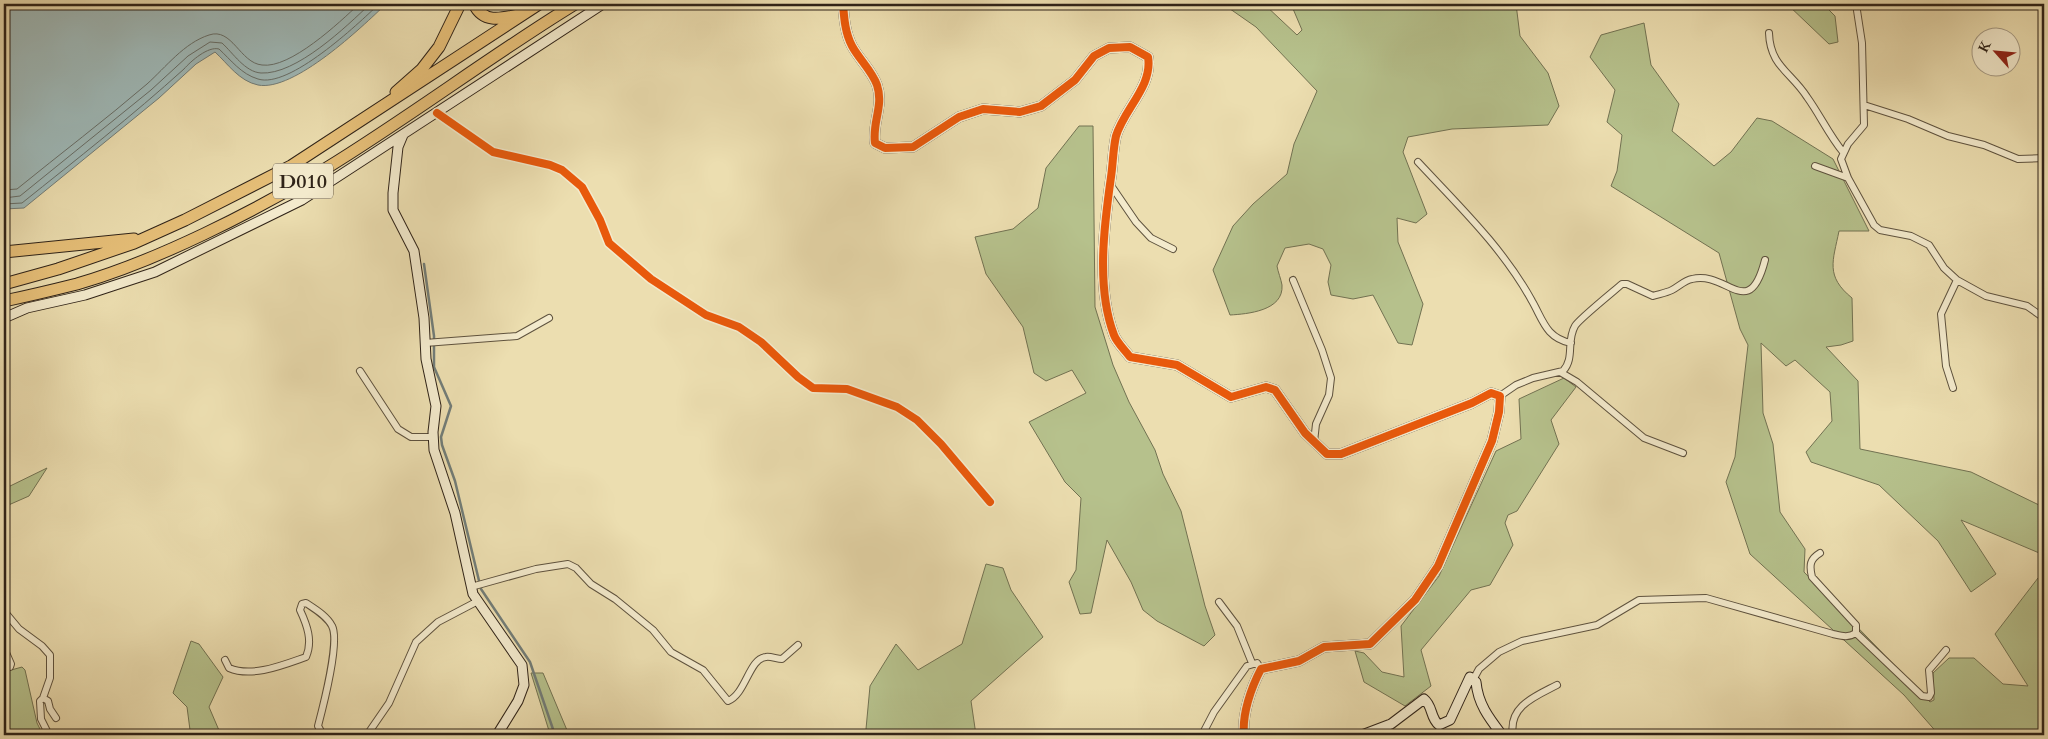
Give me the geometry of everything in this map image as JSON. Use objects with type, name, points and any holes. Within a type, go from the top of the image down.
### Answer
[{"type":"highway","points":[[370,116],[422,69],[439,47],[460,4]]},
{"type":"highway","points":[[474,4],[478,11],[493,19],[524,14]]},
{"type":"highway","name":"D010","points":[[4,284],[58,269],[146,238],[291,166],[539,4]]},
{"type":"highway","name":"D010","points":[[4,302],[88,280],[154,256],[236,218],[324,170],[525,34],[574,4]]},
{"type":"highway","points":[[4,252],[146,238]]},
{"type":"street","points":[[4,318],[27,308],[84,295],[155,272],[302,200],[603,4]]},
{"type":"street","points":[[844,4],[844,21],[851,44],[876,84],[881,103],[873,131],[875,142],[885,148],[913,146],[959,117],[983,109],[1020,112],[1041,106],[1075,80],[1094,56],[1109,48],[1130,48],[1148,57],[1150,67],[1146,82],[1127,110],[1116,136],[1103,253],[1107,305],[1115,337],[1130,357],[1177,365],[1231,397],[1266,387],[1276,390],[1305,433],[1327,454],[1341,454],[1456,410],[1491,393],[1500,396]]},
{"type":"street","points":[[1856,4],[1862,43],[1864,125],[1843,152],[1841,159],[1848,178],[1874,226],[1880,230],[1911,236],[1929,245],[1944,268],[1957,280],[1986,296],[2027,306],[2044,318]]},
{"type":"street","points":[[1769,32],[1769,48],[1774,58],[1806,95],[1832,138],[1843,152]]},
{"type":"street","points":[[1864,105],[1908,119],[1948,136],[1984,145],[2018,159],[2044,158]]},
{"type":"street","points":[[437,113],[493,152],[550,164],[562,170],[582,187],[600,220],[609,242],[651,279],[706,315],[739,327],[761,342],[798,377],[813,388],[847,390],[897,406],[917,420],[941,444],[990,502]]},
{"type":"street","points":[[403,135],[398,147],[393,210],[414,251],[424,318],[426,359],[436,406],[433,437],[434,450],[445,477],[455,513],[471,587],[478,601],[522,665],[524,684],[518,701],[497,735]]},
{"type":"street","points":[[1418,162],[1500,251],[1532,300],[1546,330],[1554,337],[1571,343]]},
{"type":"street","points":[[1815,166],[1848,178]]},
{"type":"street","points":[[1110,184],[1136,222],[1151,238],[1172,249]]},
{"type":"street","points":[[1500,396],[1516,385],[1533,378],[1560,372],[1568,366],[1575,325],[1622,284],[1627,284],[1653,296],[1672,290],[1692,278],[1706,279],[1737,292],[1748,291],[1754,287],[1761,276],[1765,260]]},
{"type":"street","points":[[1293,280],[1322,350],[1331,378],[1329,395],[1316,424],[1314,442]]},
{"type":"street","points":[[1953,388],[1946,366],[1941,314],[1957,280]]},
{"type":"street","points":[[425,343],[517,336],[548,318]]},
{"type":"street","points":[[360,371],[398,429],[411,437],[433,437]]},
{"type":"street","points":[[1560,372],[1576,382],[1644,438],[1683,453]]},
{"type":"street","points":[[1261,670],[1300,661],[1324,647],[1370,644],[1415,600],[1438,566],[1492,442],[1499,412],[1500,396]]},
{"type":"street","points":[[1820,553],[1813,557],[1809,567],[1812,577],[1848,614],[1856,625],[1856,633],[1922,696],[1929,697],[1931,693],[1929,670],[1946,650]]},
{"type":"street","points":[[471,587],[536,568],[568,564],[576,568],[591,584],[615,599],[639,618],[671,652],[703,670],[728,701],[740,694],[757,661],[766,657],[782,660],[798,645]]},
{"type":"street","points":[[1473,680],[1479,669],[1499,652],[1522,641],[1597,625],[1638,600],[1706,598],[1845,637],[1856,633]]},
{"type":"street","points":[[367,735],[389,703],[416,642],[438,622],[478,601]]},
{"type":"street","points":[[225,660],[229,668],[238,672],[253,671],[306,658],[310,648],[307,627],[300,610],[302,604],[306,602],[318,611],[332,627],[334,636],[331,663],[318,726],[324,735]]},
{"type":"street","points":[[1219,602],[1238,626],[1252,663]]},
{"type":"street","points":[[4,611],[19,629],[42,646],[50,655],[50,678],[43,698],[40,701],[41,719],[49,735]]},
{"type":"street","points":[[4,648],[11,664],[10,667],[4,662]]},
{"type":"street","points":[[1202,735],[1214,712],[1247,666],[1257,663],[1261,670]]},
{"type":"street","points":[[1244,735],[1243,727],[1251,691],[1261,670]]},
{"type":"street","points":[[1362,735],[1391,724],[1424,698],[1430,703],[1434,721],[1439,725],[1450,720],[1470,677],[1476,682],[1478,696],[1487,714],[1502,735]]},
{"type":"street","points":[[1513,735],[1513,722],[1518,709],[1532,697],[1557,685]]},
{"type":"street","points":[[43,698],[48,701],[50,709],[56,718]]},
{"type":"green space","points":[[1223,4],[1264,4],[1297,35],[1302,30],[1291,4],[1516,4],[1520,36],[1548,73],[1559,106],[1548,125],[1452,129],[1408,137],[1403,152],[1427,214],[1416,223],[1397,218],[1398,242],[1423,304],[1412,345],[1398,343],[1373,295],[1353,299],[1331,295],[1328,282],[1331,265],[1323,249],[1309,244],[1285,248],[1277,266],[1282,285],[1281,294],[1277,301],[1271,306],[1254,312],[1230,315],[1213,270],[1233,226],[1253,204],[1287,174],[1294,144],[1317,91],[1256,27]]},
{"type":"green space","points":[[1787,4],[1823,4],[1835,16],[1838,42],[1829,44]]},
{"type":"green space","points":[[1644,23],[1651,65],[1679,104],[1672,131],[1714,166],[1731,152],[1757,118],[1772,121],[1833,159],[1869,231],[1839,231],[1833,268],[1834,275],[1843,290],[1852,298],[1853,341],[1826,347],[1858,381],[1860,449],[1971,472],[2039,505],[2044,513],[2044,555],[1961,520],[1996,574],[1971,592],[1938,541],[1879,485],[1811,462],[1806,452],[1832,421],[1830,392],[1795,360],[1786,366],[1761,343],[1763,413],[1773,444],[1780,512],[1805,549],[1804,572],[1930,702],[1934,700],[1933,673],[1949,658],[1974,658],[2003,684],[2028,686],[1995,634],[2038,578],[2044,585],[2044,735],[1939,735],[1904,695],[1750,554],[1726,482],[1735,457],[1748,345],[1740,329],[1719,253],[1611,186],[1617,171],[1622,135],[1607,122],[1615,90],[1590,57],[1601,35]]},
{"type":"green space","points":[[1079,126],[1093,126],[1095,307],[1113,365],[1129,402],[1155,450],[1163,474],[1181,511],[1205,606],[1215,635],[1204,646],[1157,621],[1143,610],[1131,582],[1107,540],[1091,613],[1080,614],[1069,582],[1076,570],[1081,498],[1065,482],[1029,422],[1086,393],[1072,370],[1046,381],[1034,373],[1023,327],[986,274],[975,237],[1013,229],[1038,208],[1046,168]]},
{"type":"green space","points":[[1564,378],[1576,387],[1551,420],[1559,444],[1517,511],[1508,515],[1505,523],[1513,545],[1490,585],[1471,590],[1421,650],[1431,686],[1405,706],[1364,682],[1355,651],[1364,653],[1382,672],[1404,677],[1401,626],[1439,576],[1496,451],[1521,439],[1519,399]]},
{"type":"green space","points":[[47,468],[29,496],[4,507],[4,489]]},
{"type":"green space","points":[[986,564],[1003,568],[1011,590],[1043,637],[971,701],[976,735],[862,735],[866,729],[870,686],[896,644],[918,670],[962,644]]},
{"type":"green space","points":[[191,641],[199,644],[223,677],[209,707],[221,735],[195,735],[190,730],[187,707],[173,693]]},
{"type":"green space","points":[[22,667],[25,670],[37,723],[43,735],[4,735],[4,672]]},
{"type":"green space","points":[[531,673],[543,673],[569,735],[550,734]]},
{"type":"water","points":[[4,4],[386,4],[344,42],[308,69],[290,79],[273,84],[258,85],[245,80],[234,72],[215,52],[196,64],[159,98],[24,208],[4,209]]},
{"type":"waterway","points":[[424,264],[434,336],[434,367],[451,406],[441,437],[442,445],[455,481],[481,589],[530,662],[555,735]]},
{"type":"cycle path","points":[[843,4],[845,25],[850,41],[877,85],[879,107],[875,128],[875,143],[885,148],[913,147],[959,117],[983,109],[1020,112],[1041,106],[1075,80],[1094,56],[1109,48],[1130,47],[1148,57],[1148,68],[1142,88],[1116,136],[1104,236],[1103,277],[1108,317],[1115,338],[1130,357],[1177,365],[1231,397],[1266,387],[1275,390],[1305,433],[1327,454],[1341,454],[1472,403],[1491,393],[1500,396],[1499,412],[1492,441],[1438,566],[1415,600],[1370,644],[1324,647],[1299,661],[1261,669],[1248,701],[1244,718],[1244,735]]},
{"type":"cycle path","points":[[437,113],[493,152],[550,165],[562,170],[582,187],[600,220],[609,243],[651,279],[706,315],[739,327],[761,342],[798,377],[813,388],[847,389],[897,407],[917,420],[941,444],[990,502]]}]
